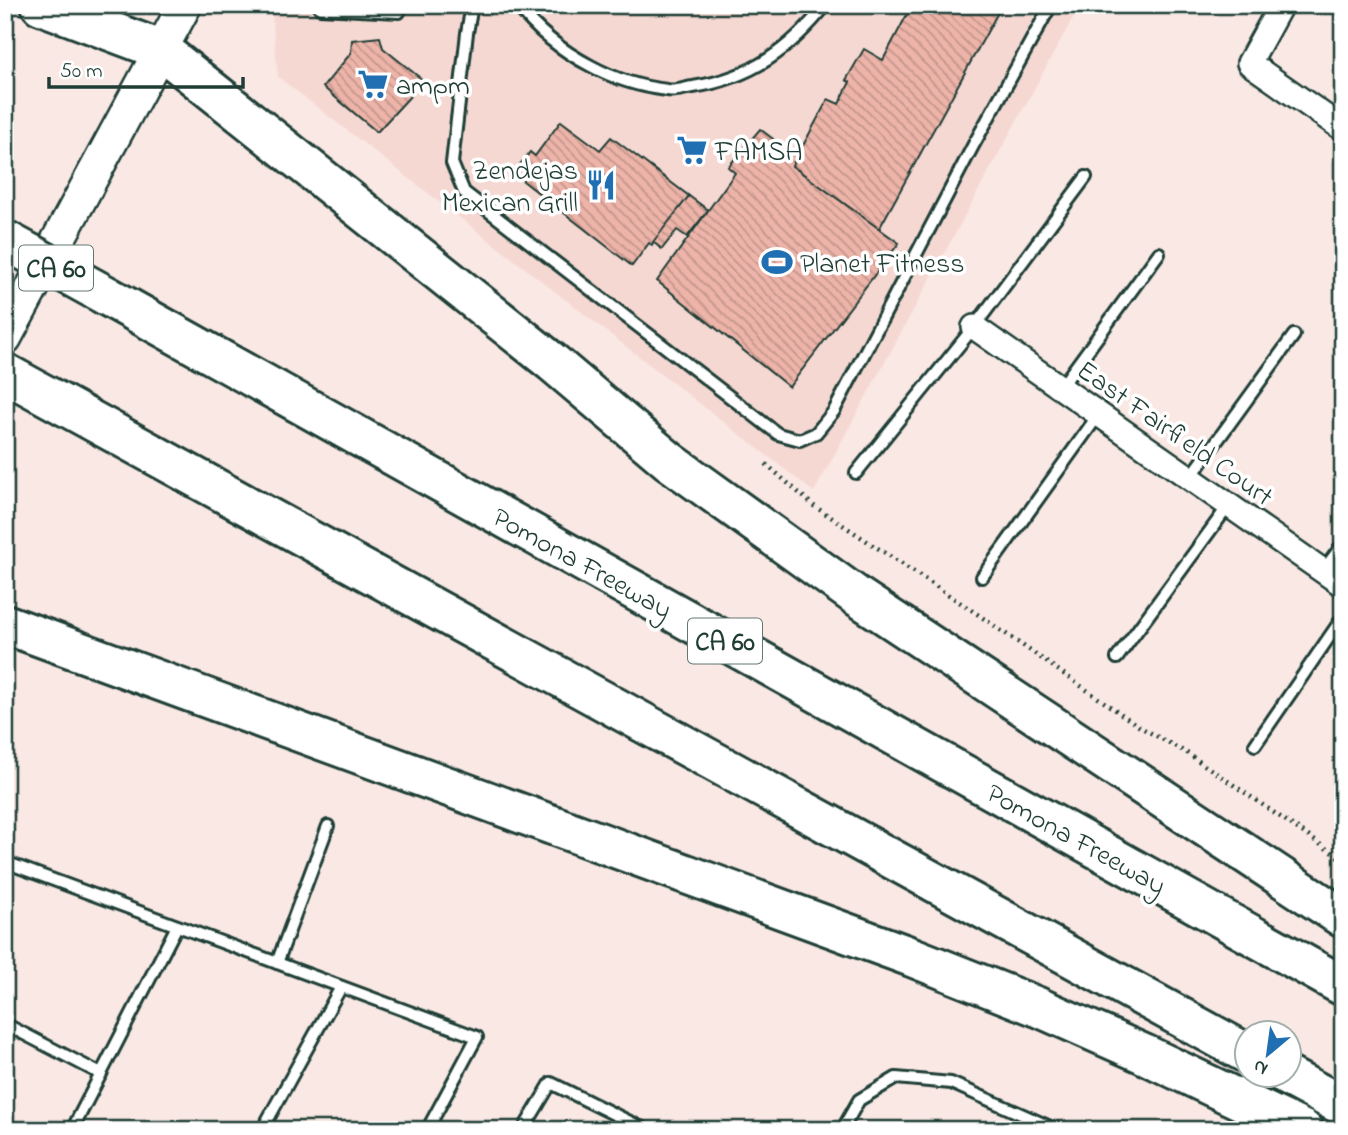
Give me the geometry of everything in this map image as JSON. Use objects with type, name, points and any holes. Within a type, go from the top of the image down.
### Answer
[{"type":"highway","points":[[41,5],[161,50],[552,362],[670,461],[855,595],[1343,918]]},
{"type":"highway","name":"Pomona Freeway","points":[[5,240],[1343,986]]},
{"type":"highway","points":[[5,373],[1232,1046]]},
{"type":"highway","points":[[5,624],[1038,1006],[1303,1130]]},
{"type":"highway","points":[[1302,1084],[1343,1106]]},
{"type":"main road","points":[[5,338],[185,5]]},
{"type":"street","points":[[1281,5],[1249,63],[1343,129]]},
{"type":"street","name":"East Fairfield Court","points":[[974,327],[1343,585]]},
{"type":"lane","points":[[320,5],[320,8],[399,12],[402,5]]},
{"type":"lane","points":[[472,5],[452,163],[464,192],[778,434],[800,440],[816,433],[834,411],[974,144],[1051,5]]},
{"type":"lane","points":[[517,5],[531,24],[570,55],[608,75],[669,91],[711,84],[758,66],[801,35],[826,5]]},
{"type":"lane","points":[[856,474],[974,327],[1086,177]]},
{"type":"lane","points":[[1060,387],[1159,253]]},
{"type":"lane","points":[[1190,478],[1294,335]]},
{"type":"lane","points":[[982,576],[1099,414]]},
{"type":"lane","points":[[1117,659],[1229,505]]},
{"type":"lane","points":[[1323,571],[1343,544]]},
{"type":"lane","points":[[1255,745],[1343,617]]},
{"type":"lane","points":[[277,963],[328,826]]},
{"type":"lane","points":[[6,864],[477,1037],[427,1130]]},
{"type":"lane","points":[[72,1130],[177,926]]},
{"type":"lane","points":[[262,1130],[341,987]]},
{"type":"lane","points":[[5,1024],[101,1074]]},
{"type":"lane","points":[[842,1130],[859,1100],[896,1078],[951,1083],[1057,1130]]},
{"type":"lane","points":[[523,1130],[551,1083],[646,1130]]},
{"type":"path","points":[[766,464],[814,506],[973,611],[1140,727],[1186,753],[1343,860]]},
{"type":"shaded area","points":[[271,5],[1080,5],[814,492],[278,77]]},
{"type":"building","points":[[912,5],[1002,5],[879,229],[792,166],[828,99],[839,104],[850,82],[846,80],[864,49],[883,60]]},
{"type":"building","name":"ampm","points":[[380,37],[383,48],[424,81],[377,132],[323,87],[351,53],[352,40]]},
{"type":"building","name":"Zendejas Mexican Grill","points":[[561,121],[600,150],[611,137],[689,196],[652,245],[649,243],[632,266],[513,173],[530,152],[535,156]]},
{"type":"building","name":"Planet Fitness","points":[[760,129],[797,157],[792,166],[899,243],[789,387],[657,281],[735,173],[728,167]]},
{"type":"building","points":[[689,196],[708,210],[687,237],[677,230],[662,249],[653,242]]},
{"type":"place","name":"ampm","points":[[373,84]]},
{"type":"place","name":"FAMSA","points":[[692,150]]},
{"type":"place","name":"Zendejas Mexican Grill","points":[[601,185]]},
{"type":"place","name":"Planet Fitness","points":[[777,262]]}]
